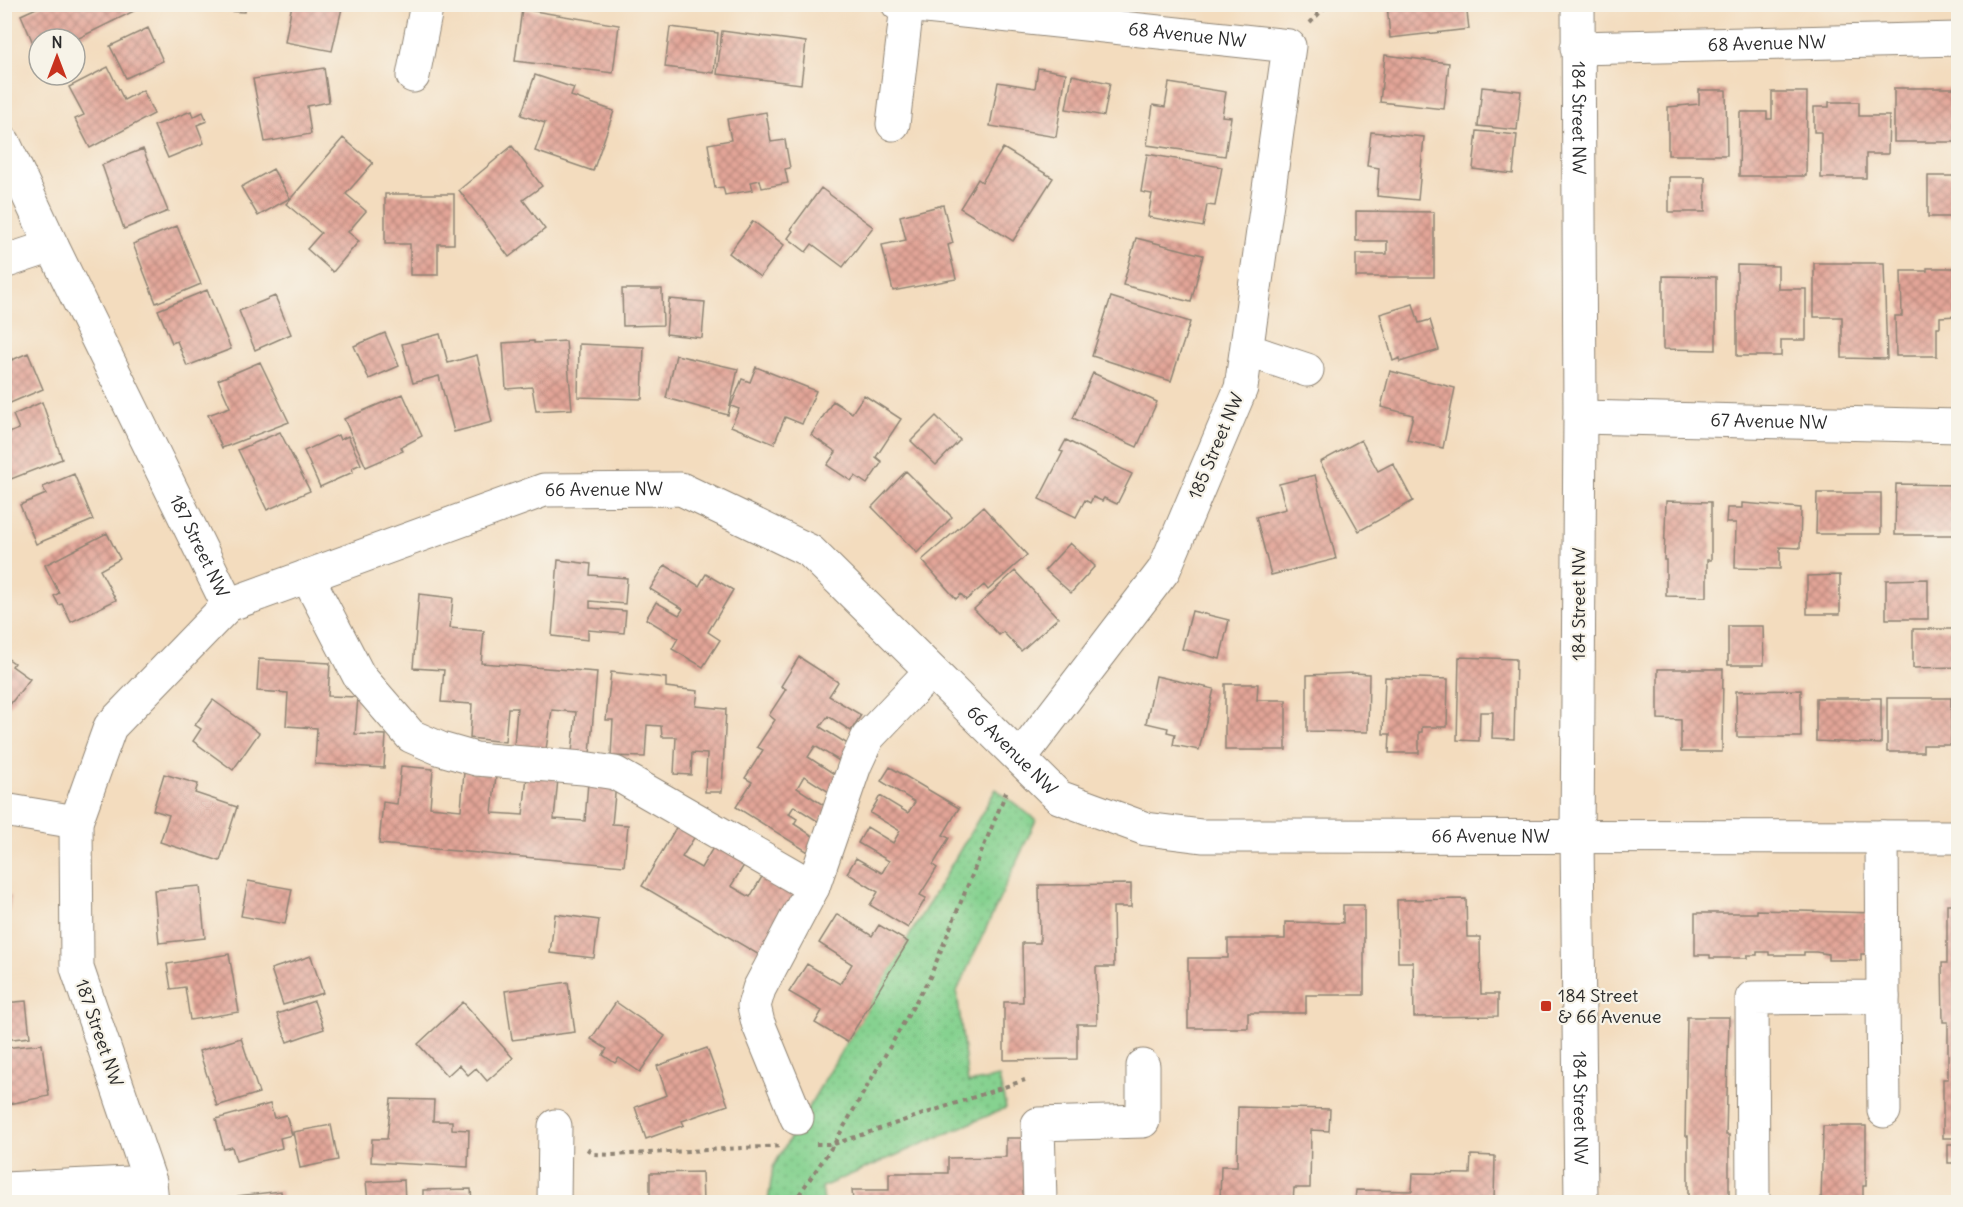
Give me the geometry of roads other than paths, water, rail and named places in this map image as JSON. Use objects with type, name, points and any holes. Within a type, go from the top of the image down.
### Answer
[{"type":"street","points":[[413,76],[427,4]]},
{"type":"street","name":"184 Street NW","points":[[1578,4],[1580,417],[1577,838],[1581,1203]]},
{"type":"street","name":"68 Avenue NW","points":[[893,124],[902,5],[1289,46]]},
{"type":"street","name":"68 Avenue NW","points":[[1577,48],[1959,39]]},
{"type":"street","name":"185 Street NW","points":[[1020,758],[1164,570],[1241,388],[1289,46]]},
{"type":"street","name":"187 Street NW","points":[[4,143],[228,605],[110,727],[76,822],[77,968],[151,1192]]},
{"type":"street","points":[[4,262],[52,246]]},
{"type":"street","points":[[1247,350],[1308,370]]},
{"type":"street","name":"67 Avenue NW","points":[[1580,417],[1959,426]]},
{"type":"street","name":"66 Avenue NW","points":[[228,605],[544,490],[681,489],[810,550],[1059,797],[1101,814],[1167,834],[1577,838],[1959,837]]},
{"type":"street","points":[[307,576],[359,676],[411,736],[441,749],[476,759],[615,773],[813,887]]},
{"type":"street","points":[[797,1118],[758,1023],[754,1006],[759,989],[813,887],[855,765],[868,737],[932,671]]},
{"type":"street","points":[[4,810],[76,822]]},
{"type":"street","points":[[1882,837],[1884,1111]]},
{"type":"street","points":[[1753,1203],[1752,998],[1883,997]]},
{"type":"street","points":[[1040,1203],[1038,1124],[1143,1120],[1143,1066]]},
{"type":"street","points":[[554,1203],[555,1126]]},
{"type":"street","points":[[4,1189],[151,1192]]},
{"type":"place","name":"184 Street & 66 Avenue","points":[[1546,1006]]}]
